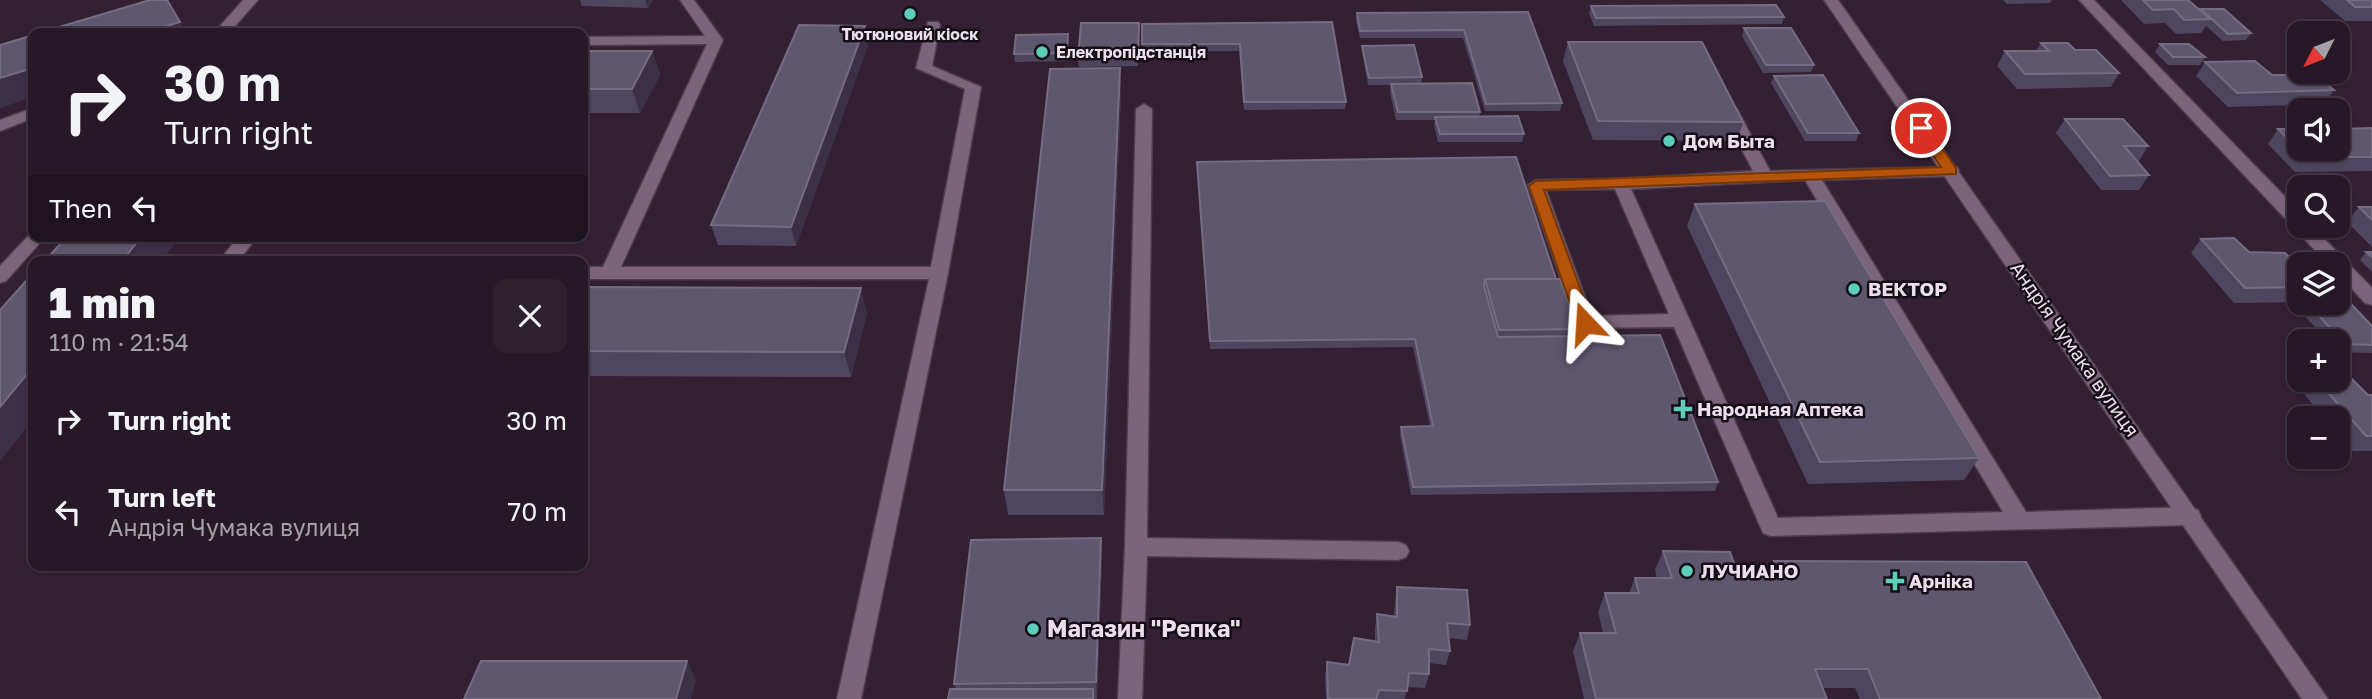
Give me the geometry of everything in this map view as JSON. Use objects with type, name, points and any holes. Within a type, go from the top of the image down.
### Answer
[{"type":"street","points":[[226,28],[251,0]]},
{"type":"street","points":[[687,0],[716,40]]},
{"type":"street","name":"Андрія Чумака вулиця","points":[[1831,0],[2316,699]]},
{"type":"street","points":[[2086,0],[2287,209]]},
{"type":"street","points":[[849,699],[939,273],[973,88],[924,68],[933,25]]},
{"type":"street","points":[[588,41],[716,40]]},
{"type":"street","points":[[608,273],[716,40]]},
{"type":"street","points":[[1721,93],[1764,176]]},
{"type":"street","points":[[1130,699],[1136,547],[1144,109]]},
{"type":"street","points":[[0,126],[28,115]]},
{"type":"street","points":[[1681,320],[1585,323],[1536,186],[1951,171]]},
{"type":"street","points":[[1811,176],[2020,521]]},
{"type":"street","points":[[1621,184],[1771,527],[2190,516]]},
{"type":"street","points":[[2314,238],[2372,299]]},
{"type":"street","points":[[0,277],[32,242]]},
{"type":"street","points":[[232,256],[244,242]]},
{"type":"street","points":[[588,273],[939,273]]},
{"type":"street","points":[[1136,547],[1398,551]]},
{"type":"building","points":[[150,0],[167,0],[180,22],[160,28],[56,28]]},
{"type":"building","points":[[2143,0],[2188,0],[2210,19],[2184,20],[2174,9],[2153,10]]},
{"type":"building","points":[[2347,0],[2372,0],[2372,7],[2355,7]]},
{"type":"building","points":[[1776,5],[1784,17],[1596,18],[1591,6]]},
{"type":"building","points":[[2201,9],[2224,9],[2251,33],[2228,34]]},
{"type":"building","points":[[1528,12],[1562,103],[1486,104],[1464,30],[1360,31],[1357,13]]},
{"type":"building","points":[[1332,22],[1346,102],[1244,102],[1240,44],[1142,44],[1142,24]]},
{"type":"building","points":[[1081,23],[1139,23],[1138,59],[1078,59]]},
{"type":"building","points":[[799,25],[865,26],[791,227],[711,225]]},
{"type":"building","points":[[1744,28],[1791,28],[1814,65],[1766,65]]},
{"type":"building","points":[[1068,34],[1067,53],[1014,54],[1016,35]]},
{"type":"building","points":[[28,37],[28,70],[0,78],[0,45]]},
{"type":"building","points":[[1568,42],[1702,42],[1743,122],[1598,121]]},
{"type":"building","points":[[2041,43],[2068,43],[2075,50],[2096,50],[2119,73],[2025,74],[2005,51],[2049,51]]},
{"type":"building","points":[[2160,44],[2189,44],[2205,57],[2173,57]]},
{"type":"building","points":[[1414,45],[1422,77],[1369,78],[1362,46]]},
{"type":"building","points":[[588,51],[652,51],[632,89],[588,89]]},
{"type":"building","points":[[2255,61],[2272,75],[2287,75],[2287,84],[2327,84],[2334,90],[2237,93],[2205,62]]},
{"type":"building","points":[[1120,68],[1102,490],[1004,490],[1050,69]]},
{"type":"building","points":[[1823,75],[1859,133],[1808,133],[1774,76]]},
{"type":"building","points":[[1472,83],[1480,112],[1398,112],[1391,84]]},
{"type":"building","points":[[1518,116],[1524,134],[1440,134],[1435,117]]},
{"type":"building","points":[[2065,119],[2123,119],[2148,146],[2124,146],[2149,175],[2110,176]]},
{"type":"building","points":[[2372,128],[2372,157],[2350,157],[2350,129]]},
{"type":"building","points":[[2278,129],[2287,129],[2287,138]]},
{"type":"building","points":[[1516,157],[1556,279],[1485,279],[1484,286],[1498,337],[1660,335],[1718,482],[1413,487],[1401,427],[1433,426],[1415,339],[1210,341],[1197,162]]},
{"type":"building","points":[[1825,201],[1979,458],[1820,462],[1695,204]]},
{"type":"building","points":[[2359,207],[2372,207],[2372,220]]},
{"type":"building","points":[[2234,238],[2249,252],[2285,253],[2287,287],[2245,288],[2201,239]]},
{"type":"building","points":[[62,242],[137,242],[126,256],[49,256]]},
{"type":"building","points":[[28,279],[28,373],[0,407],[0,310]]},
{"type":"building","points":[[1485,279],[1560,279],[1578,329],[1499,330]]},
{"type":"building","points":[[588,287],[861,288],[844,352],[588,351]]},
{"type":"building","points":[[2351,304],[2372,326],[2372,345],[2350,344],[2350,329],[2331,329],[2318,315],[2350,315]]},
{"type":"building","points":[[2350,377],[2368,395],[2372,395],[2372,436],[2366,436],[2350,418],[2350,406],[2340,406],[2328,392],[2350,392]]},
{"type":"building","name":"Магазин \"Репка\"","points":[[1101,538],[1096,682],[954,684],[971,540]]},
{"type":"building","points":[[1663,551],[1730,552],[1739,577],[1780,577],[1774,561],[2026,562],[2101,699],[1880,699],[1868,669],[1815,669],[1827,699],[1596,699],[1580,633],[1616,633],[1605,593],[1639,593],[1635,578],[1672,578]]},
{"type":"building","points":[[1397,587],[1467,590],[1470,625],[1447,623],[1450,651],[1429,649],[1429,674],[1409,673],[1407,691],[1379,690],[1376,699],[1328,699],[1327,662],[1349,665],[1354,638],[1379,642],[1377,614],[1397,617]]},
{"type":"building","points":[[481,661],[687,661],[676,699],[464,699]]},
{"type":"building","points":[[950,689],[1093,689],[1093,699],[948,699]]},
{"type":"place","name":"Тютюновий кіоск","points":[[910,14]]},
{"type":"place","name":"Електропідстанція","points":[[1042,52]]},
{"type":"place","name":"Дом Быта","points":[[1669,141]]},
{"type":"place","name":"ВЕКТОР","points":[[1854,289]]},
{"type":"place","name":"Народная Аптека","points":[[1683,409]]},
{"type":"place","name":"ЛУЧИАНО","points":[[1687,571]]},
{"type":"place","name":"Арніка","points":[[1895,581]]},
{"type":"place","name":"Магазин \"Репка\"","points":[[1033,629]]},
{"type":"route","points":[[1585,323],[1536,186],[1951,171],[1921,128]]}]
